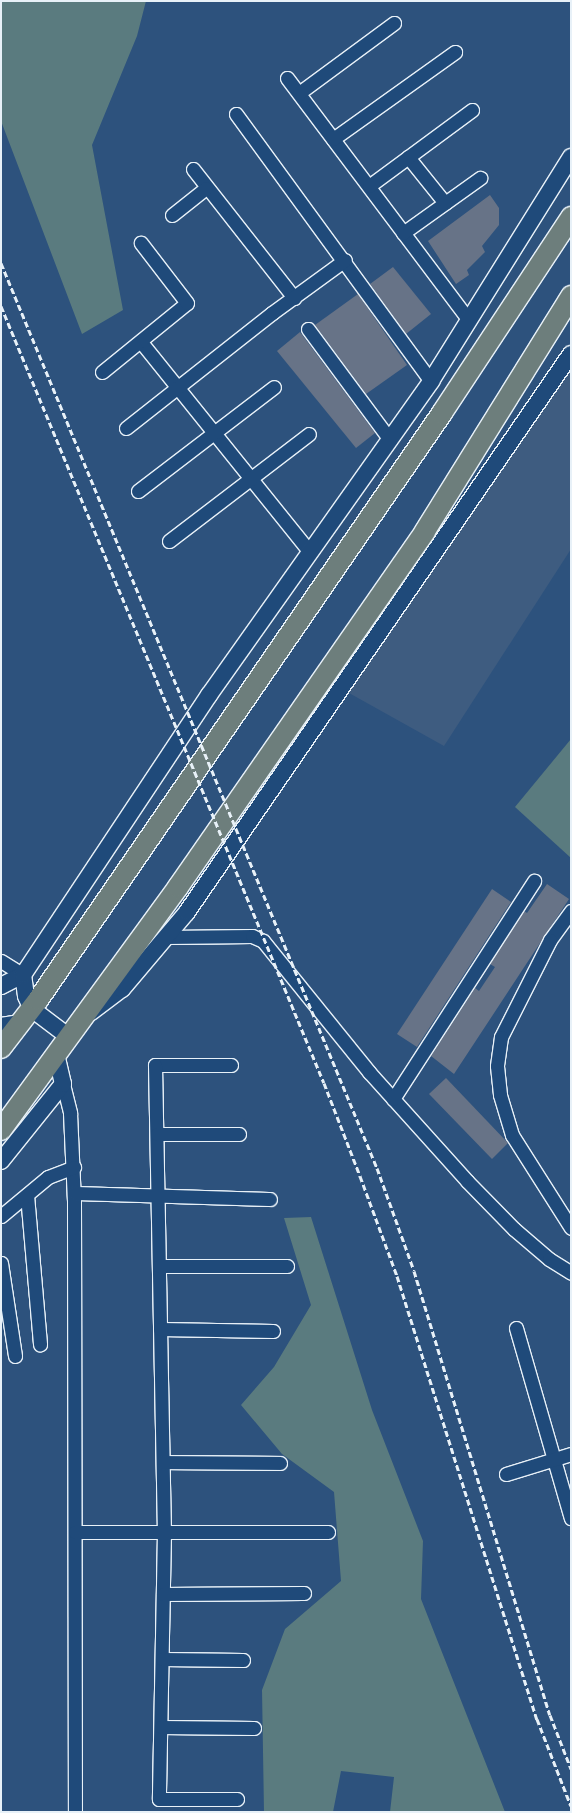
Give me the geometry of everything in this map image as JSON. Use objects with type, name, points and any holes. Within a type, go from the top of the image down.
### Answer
[{"type":"main road","points":[[1,1048],[26,1016],[442,413],[571,217]]},
{"type":"main road","points":[[1,1130],[57,1057],[425,531],[571,296]]},
{"type":"street","points":[[299,93],[394,23]]},
{"type":"street","points":[[333,139],[455,52]]},
{"type":"street","points":[[287,78],[468,319]]},
{"type":"street","points":[[369,186],[472,110]]},
{"type":"street","points":[[236,114],[345,260],[431,381]]},
{"type":"street","points":[[408,157],[445,203]]},
{"type":"street","points":[[1,986],[23,975],[209,696],[431,381],[468,319],[571,157]]},
{"type":"street","points":[[193,169],[206,188],[294,298]]},
{"type":"street","points":[[403,233],[480,178]]},
{"type":"street","points":[[172,215],[206,188]]},
{"type":"street","points":[[102,372],[187,304],[141,243]]},
{"type":"street","points":[[126,428],[177,386],[345,260]]},
{"type":"street","points":[[308,329],[390,440]]},
{"type":"street","points":[[141,342],[310,552]]},
{"type":"street","points":[[85,1016],[122,989],[187,912],[571,354]]},
{"type":"street","points":[[138,491],[274,388]]},
{"type":"street","points":[[169,542],[309,434]]},
{"type":"street","points":[[393,1099],[534,881]]},
{"type":"street","points":[[571,911],[550,940],[501,1036],[496,1066],[500,1095],[512,1135],[571,1228]]},
{"type":"street","points":[[166,937],[252,936],[262,941],[393,1099],[489,1204],[549,1259],[571,1272]]},
{"type":"street","points":[[1,961],[23,975],[26,996],[26,1016]]},
{"type":"street","points":[[1,1026],[26,1016],[69,1038]]},
{"type":"street","points":[[57,1057],[70,1113],[74,1167],[75,1812]]},
{"type":"street","points":[[231,1065],[155,1065],[164,1532],[159,1799],[237,1799]]},
{"type":"street","points":[[1,1162],[63,1084]]},
{"type":"street","points":[[156,1134],[239,1134]]},
{"type":"street","points":[[1,1216],[48,1177],[74,1167]]},
{"type":"street","points":[[74,1193],[158,1197],[270,1199]]},
{"type":"street","points":[[27,1195],[40,1344]]},
{"type":"street","points":[[1,1263],[15,1356]]},
{"type":"street","points":[[159,1266],[287,1266]]},
{"type":"street","points":[[516,1328],[571,1518]]},
{"type":"street","points":[[160,1329],[274,1331]]},
{"type":"street","points":[[506,1474],[571,1454]]},
{"type":"street","points":[[163,1462],[280,1463]]},
{"type":"street","points":[[75,1532],[328,1532]]},
{"type":"street","points":[[163,1594],[304,1593]]},
{"type":"street","points":[[162,1659],[243,1660]]},
{"type":"street","points":[[161,1727],[254,1728]]},
{"type":"shaded area","points":[[571,366],[571,549],[444,746],[349,693]]},
{"type":"green space","points":[[1,1],[146,1],[137,36],[92,145],[123,310],[82,334],[1,121]]},
{"type":"green space","points":[[571,739],[571,858],[515,807]]},
{"type":"green space","points":[[311,1217],[372,1410],[423,1541],[421,1599],[505,1812],[390,1812],[394,1777],[341,1771],[333,1812],[264,1812],[262,1690],[285,1629],[341,1581],[334,1492],[282,1454],[241,1405],[274,1367],[311,1305],[284,1218]]},
{"type":"building","points":[[490,195],[499,208],[499,225],[482,246],[485,252],[467,270],[469,275],[456,284],[428,241]]},
{"type":"building","points":[[393,267],[431,314],[406,334],[370,284]]},
{"type":"building","points":[[358,294],[407,365],[366,394],[315,325]]},
{"type":"building","points":[[300,332],[375,433],[356,448],[277,351]]},
{"type":"building","points":[[547,884],[569,899],[454,1074],[431,1056],[475,988],[479,991],[495,967],[490,964],[524,911],[527,913]]},
{"type":"building","points":[[492,889],[511,902],[417,1047],[397,1034]]},
{"type":"building","points":[[446,1078],[508,1143],[492,1159],[429,1094]]},
{"type":"railway","points":[[1,263],[377,1168],[414,1271],[550,1715],[571,1769]]},
{"type":"railway","points":[[1,306],[324,1083],[360,1176],[397,1276],[537,1719],[571,1806]]}]
